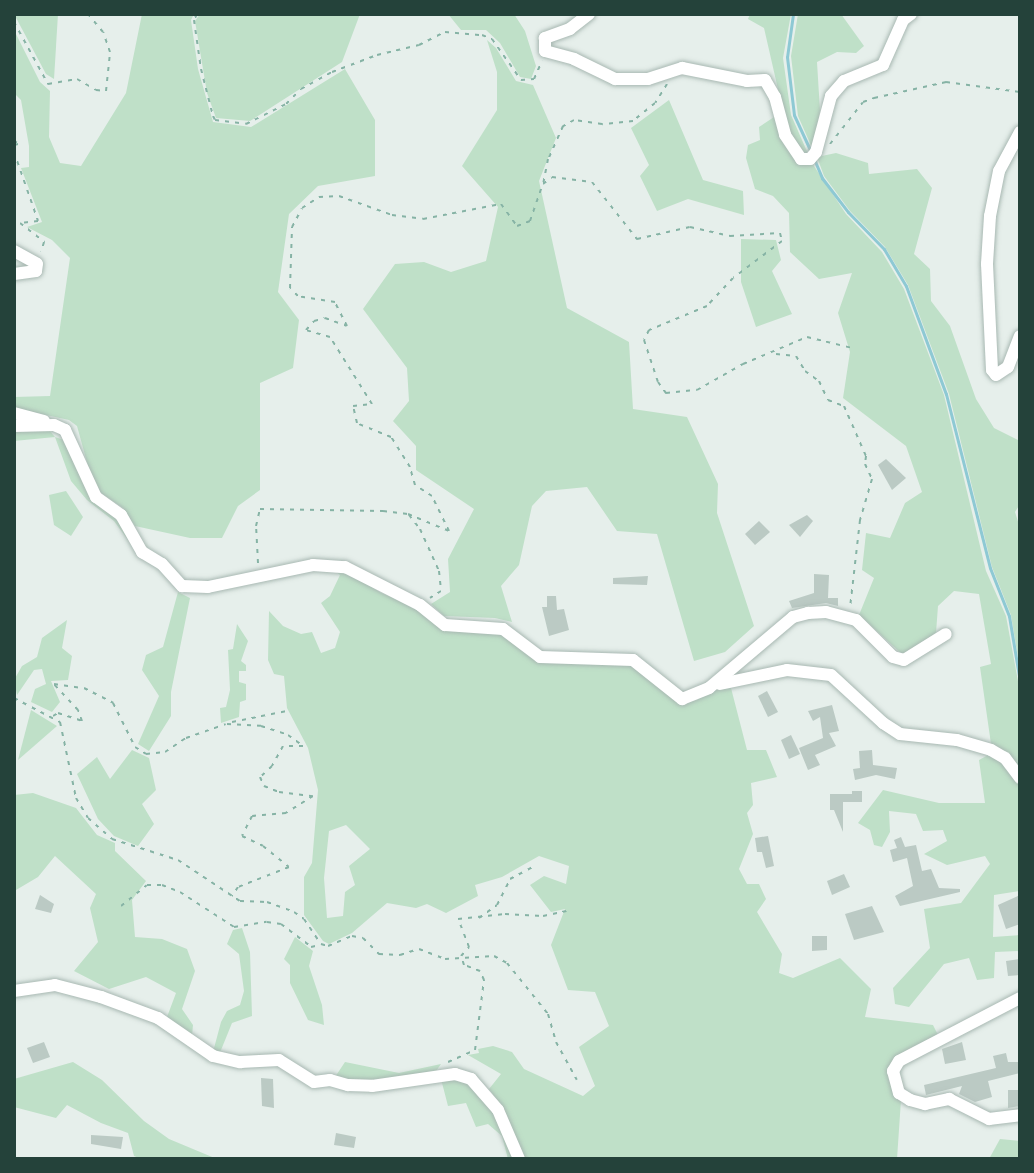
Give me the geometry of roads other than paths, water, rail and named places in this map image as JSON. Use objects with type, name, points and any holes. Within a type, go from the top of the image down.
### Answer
[{"type":"street","points":[[589,14],[570,29],[545,38],[543,44],[549,53],[574,59],[615,79],[648,79],[675,69],[747,81],[765,80],[775,97],[793,152],[801,159],[810,159],[816,152],[831,96],[844,81],[883,65],[903,20],[911,14]]},
{"type":"street","points":[[1020,132],[999,171],[990,216],[987,264],[992,370],[996,375],[1008,367],[1020,336]]},
{"type":"street","points":[[14,251],[37,264],[36,271],[14,274]]},
{"type":"street","points":[[14,413],[54,425],[71,437],[96,497],[121,515],[142,552],[162,564],[182,586],[208,587],[313,565],[345,567],[420,605],[445,625],[503,629],[540,657],[633,660],[682,699],[709,688],[787,670],[831,675],[883,723],[900,734],[957,740],[991,750],[1005,758],[1020,778]]},
{"type":"street","points":[[14,426],[54,425]]},
{"type":"street","points":[[709,688],[793,617],[826,612],[849,618],[865,626],[893,657],[904,660],[946,634]]},
{"type":"street","points":[[14,991],[55,985],[79,990],[158,1018],[213,1056],[240,1062],[279,1060],[314,1082],[330,1080],[348,1085],[372,1086],[438,1076],[463,1076],[486,1091],[519,1159]]},
{"type":"street","points":[[1020,998],[899,1061],[893,1071],[899,1093],[910,1100],[925,1104],[949,1099],[989,1119],[1020,1115]]},
{"type":"waterway","points":[[793,14],[787,57],[794,115],[811,152]]},
{"type":"waterway","points":[[814,159],[822,178],[848,212],[884,249],[906,286],[946,394],[990,568],[1009,616],[1020,682]]}]
